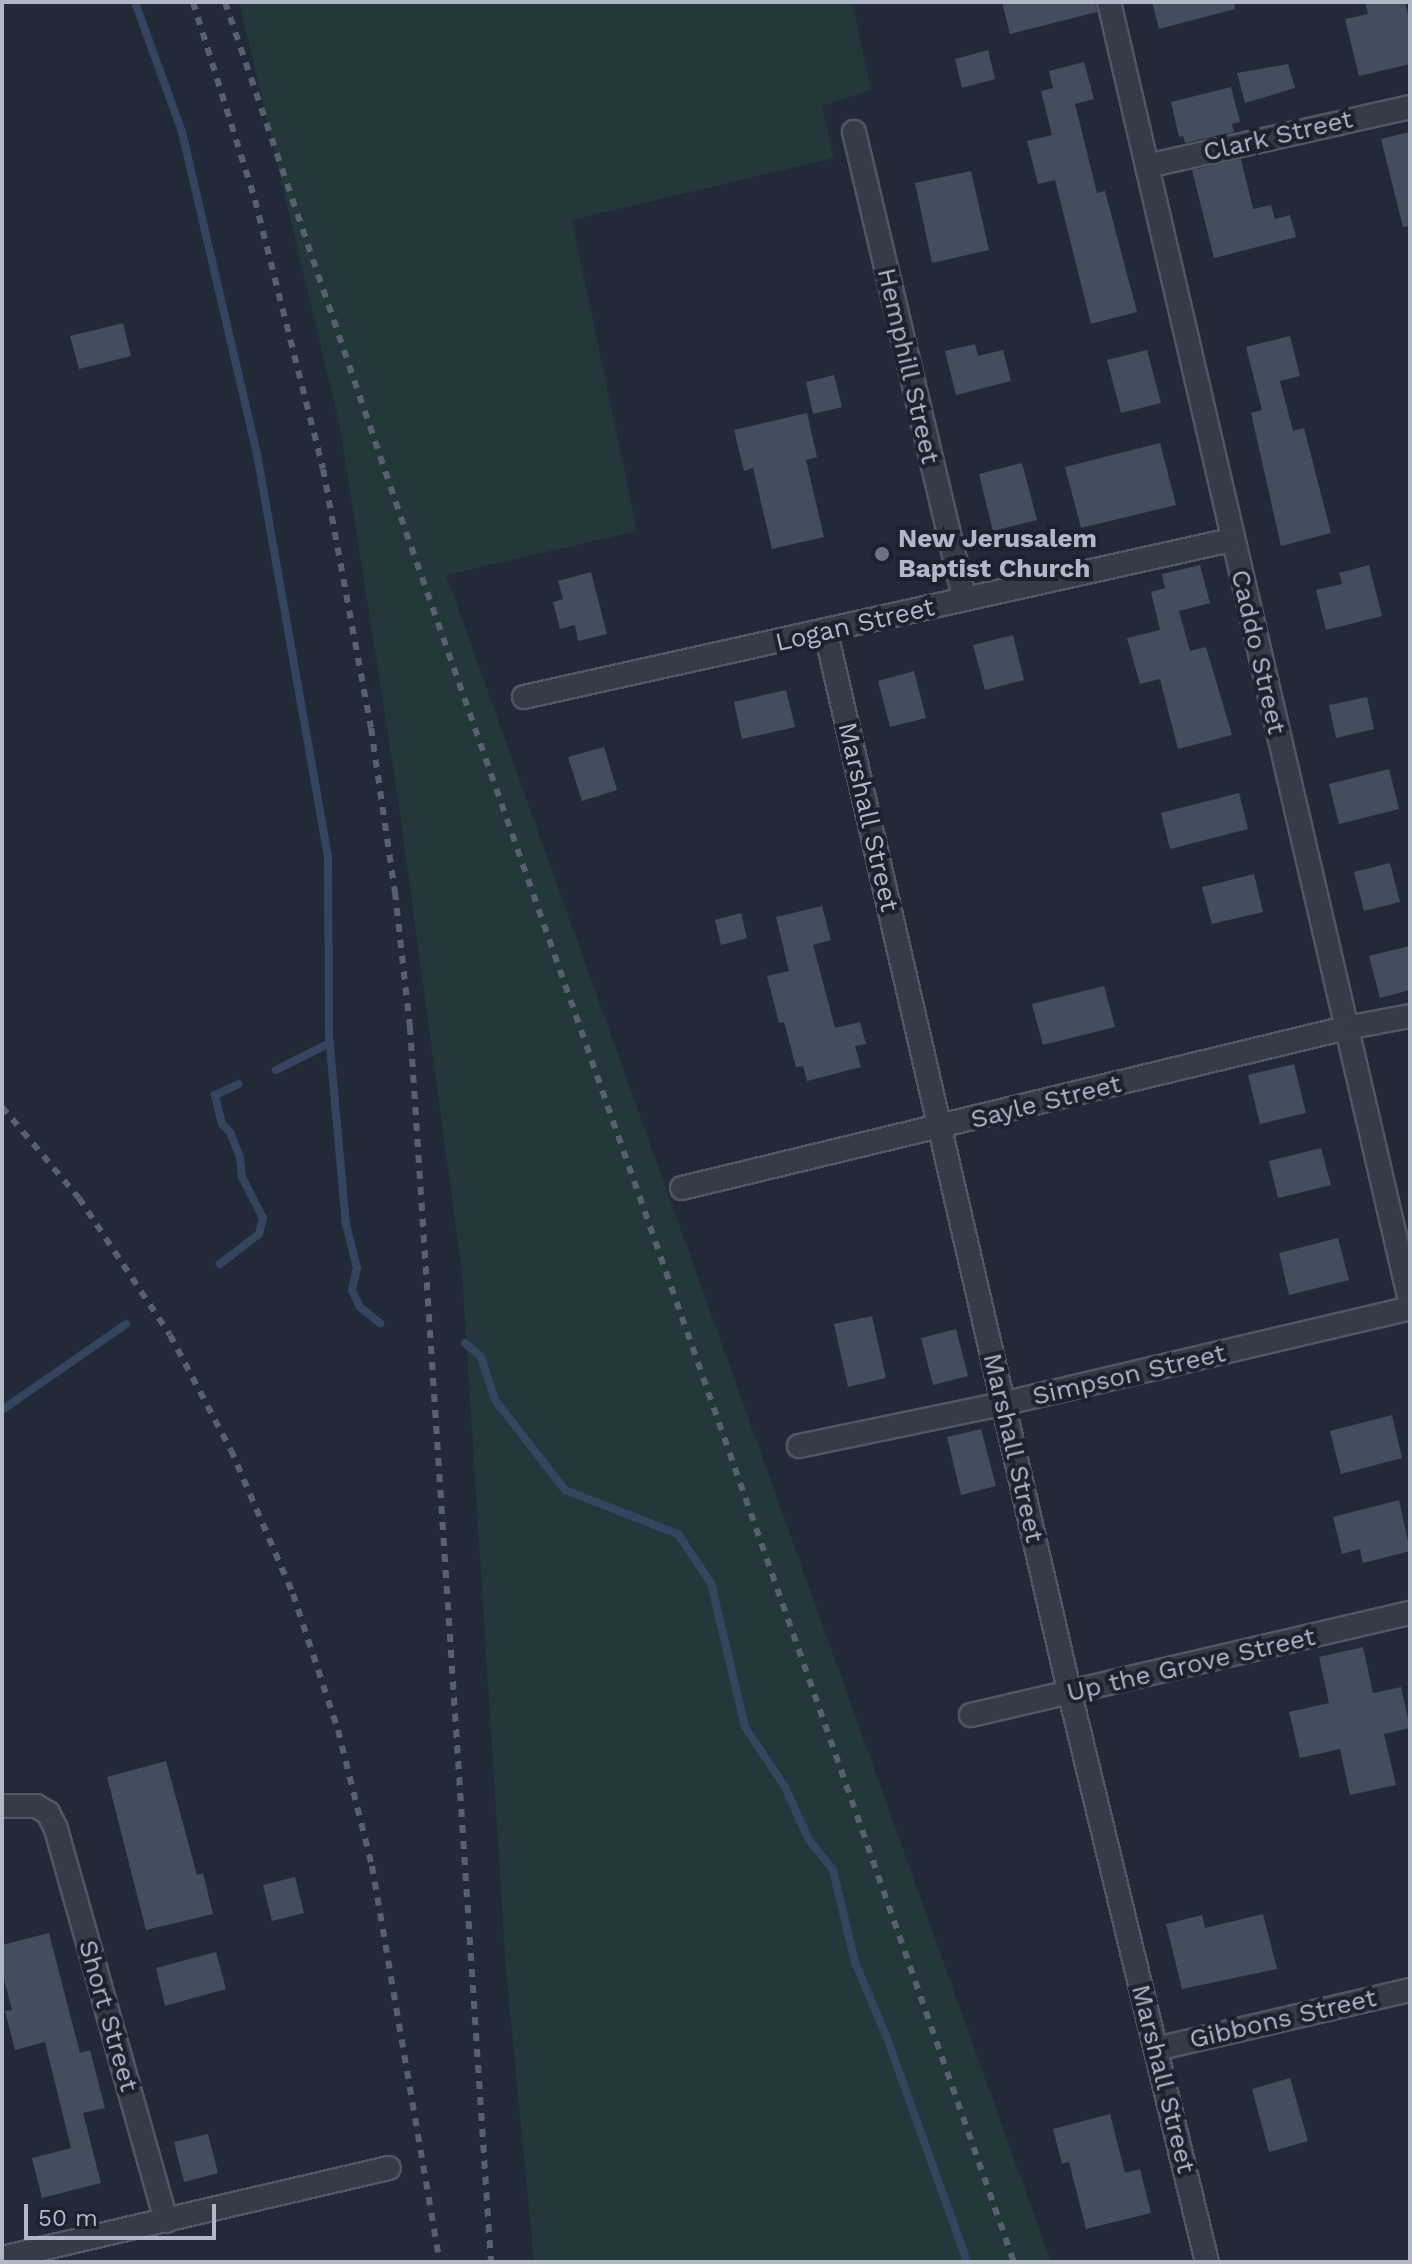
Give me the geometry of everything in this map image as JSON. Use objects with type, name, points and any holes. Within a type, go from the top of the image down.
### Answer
[{"type":"street","name":"Caddo Street","points":[[1109,2],[1231,540],[1409,1289]]},
{"type":"street","name":"Clark Street","points":[[1147,166],[1410,107]]},
{"type":"street","name":"Hemphill Street","points":[[854,132],[964,599]]},
{"type":"street","name":"Logan Street","points":[[524,697],[826,633],[1231,540]]},
{"type":"street","name":"Marshall Street","points":[[826,633],[1002,1404],[1207,2262]]},
{"type":"street","name":"Sayle Street","points":[[682,1188],[1346,1028],[1410,1016]]},
{"type":"street","name":"Simpson Street","points":[[799,1446],[1002,1404],[1410,1308]]},
{"type":"street","name":"Up the Grove Street","points":[[971,1715],[1410,1613]]},
{"type":"street","name":"Short Street","points":[[2,1806],[24,1803],[48,1813],[166,2221]]},
{"type":"street","name":"Gibbons Street","points":[[1156,2049],[1410,1990]]},
{"type":"street","points":[[2,2258],[389,2168]]},
{"type":"shaded area","points":[[239,2],[852,2],[871,90],[822,106],[834,158],[572,220],[637,531],[446,575],[1051,2262],[534,2262],[506,1970],[462,1272],[398,799],[340,427]]},
{"type":"building","points":[[1002,2],[1095,2],[1097,12],[1010,34]]},
{"type":"building","points":[[1152,2],[1234,2],[1235,9],[1159,29]]},
{"type":"building","points":[[1365,2],[1405,2],[1410,23],[1410,64],[1359,76],[1345,19],[1368,14]]},
{"type":"building","points":[[988,50],[995,79],[962,88],[955,59]]},
{"type":"building","points":[[1084,62],[1094,99],[1075,104],[1097,193],[1105,191],[1137,312],[1091,324],[1055,180],[1038,184],[1027,141],[1052,135],[1041,91],[1053,88],[1049,71]]},
{"type":"building","points":[[1288,64],[1295,88],[1245,103],[1237,73]]},
{"type":"building","points":[[1231,87],[1240,122],[1232,124],[1234,132],[1185,143],[1183,136],[1179,137],[1171,102]]},
{"type":"building","points":[[1410,132],[1410,226],[1403,227],[1381,139]]},
{"type":"building","points":[[1241,159],[1253,209],[1271,205],[1275,219],[1290,215],[1296,237],[1214,258],[1192,170]]},
{"type":"building","points":[[971,171],[989,250],[932,263],[915,183]]},
{"type":"building","points":[[123,323],[131,356],[79,369],[70,336]]},
{"type":"building","points":[[1290,336],[1300,376],[1280,381],[1293,431],[1304,428],[1331,533],[1281,546],[1251,413],[1262,410],[1246,347]]},
{"type":"building","points":[[975,344],[978,356],[1003,350],[1011,381],[956,395],[945,351]]},
{"type":"building","points":[[1147,350],[1161,403],[1121,413],[1107,360]]},
{"type":"building","points":[[834,375],[842,407],[813,414],[806,382]]},
{"type":"building","points":[[807,413],[817,457],[806,460],[824,537],[772,549],[753,468],[744,471],[734,430]]},
{"type":"building","points":[[1160,443],[1176,505],[1081,528],[1065,467]]},
{"type":"building","points":[[1022,463],[1037,520],[993,531],[979,474]]},
{"type":"building","points":[[1200,565],[1210,603],[1179,611],[1190,651],[1206,647],[1232,735],[1178,749],[1160,679],[1140,684],[1127,638],[1160,630],[1151,592],[1165,588],[1162,574]]},
{"type":"building","points":[[1369,565],[1382,616],[1326,630],[1316,590],[1342,584],[1339,573]]},
{"type":"building","points":[[591,572],[607,634],[578,641],[575,625],[560,629],[553,602],[563,599],[558,581]]},
{"type":"building","points":[[1013,635],[1024,680],[985,690],[973,645]]},
{"type":"building","points":[[914,671],[926,718],[890,727],[878,681]]},
{"type":"building","points":[[786,690],[795,727],[742,739],[734,702]]},
{"type":"building","points":[[1367,697],[1374,729],[1336,738],[1329,705]]},
{"type":"building","points":[[604,747],[617,790],[582,801],[568,757]]},
{"type":"building","points":[[1389,769],[1399,809],[1339,824],[1329,784]]},
{"type":"building","points":[[1239,793],[1248,829],[1170,849],[1161,813]]},
{"type":"building","points":[[1390,863],[1400,902],[1364,911],[1354,872]]},
{"type":"building","points":[[1254,874],[1263,912],[1212,924],[1202,887]]},
{"type":"building","points":[[822,906],[831,940],[813,945],[835,1028],[860,1022],[866,1044],[855,1046],[861,1067],[807,1081],[803,1066],[796,1067],[784,1022],[779,1023],[767,976],[789,971],[776,917]]},
{"type":"building","points":[[741,913],[747,938],[721,945],[715,920]]},
{"type":"building","points":[[1410,946],[1410,990],[1380,998],[1369,956]]},
{"type":"building","points":[[1104,986],[1115,1027],[1043,1045],[1032,1004]]},
{"type":"building","points":[[1294,1064],[1306,1113],[1260,1124],[1248,1075]]},
{"type":"building","points":[[1321,1148],[1331,1185],[1278,1198],[1269,1161]]},
{"type":"building","points":[[1338,1238],[1349,1280],[1289,1295],[1279,1253]]},
{"type":"building","points":[[872,1316],[886,1378],[848,1387],[834,1324]]},
{"type":"building","points":[[956,1329],[968,1376],[933,1385],[921,1338]]},
{"type":"building","points":[[1392,1415],[1402,1458],[1341,1474],[1330,1431]]},
{"type":"building","points":[[981,1429],[996,1486],[961,1495],[947,1437]]},
{"type":"building","points":[[1399,1500],[1410,1551],[1363,1563],[1360,1549],[1342,1554],[1333,1517]]},
{"type":"building","points":[[1363,1647],[1373,1693],[1401,1687],[1410,1728],[1384,1734],[1396,1785],[1350,1795],[1340,1749],[1300,1758],[1289,1712],[1329,1703],[1319,1657]]},
{"type":"building","points":[[166,1761],[197,1875],[203,1873],[213,1914],[146,1930],[107,1777]]},
{"type":"building","points":[[295,1877],[304,1913],[272,1921],[263,1885]]},
{"type":"building","points":[[1263,1914],[1277,1969],[1182,1989],[1166,1924],[1202,1915],[1205,1928]]},
{"type":"building","points":[[49,1933],[80,2053],[90,2050],[105,2108],[83,2113],[101,2183],[42,2198],[32,2158],[71,2148],[45,2042],[15,2050],[5,2011],[12,2010],[2,1971],[2,1945]]},
{"type":"building","points":[[216,1952],[226,1989],[165,2006],[156,1968]]},
{"type":"building","points":[[1290,2078],[1308,2141],[1269,2152],[1252,2089]]},
{"type":"building","points":[[1110,2114],[1125,2173],[1140,2169],[1151,2213],[1086,2229],[1069,2162],[1062,2164],[1053,2129]]},
{"type":"building","points":[[208,2134],[218,2173],[184,2182],[174,2142]]},
{"type":"waterway","points":[[135,2],[182,132],[257,454],[328,856],[329,1035],[346,1224],[357,1268],[352,1290],[360,1307],[380,1323]]},
{"type":"waterway","points":[[276,1070],[330,1043]]},
{"type":"waterway","points":[[220,1264],[259,1234],[263,1218],[242,1177],[240,1157],[230,1132],[222,1124],[215,1095],[239,1084]]},
{"type":"waterway","points":[[2,1410],[126,1324]]},
{"type":"waterway","points":[[465,1343],[481,1357],[495,1400],[565,1490],[678,1534],[711,1583],[745,1727],[785,1787],[809,1840],[833,1870],[855,1962],[887,2038],[967,2262]]},
{"type":"railway","points":[[193,2],[255,200],[323,469],[371,728],[395,892],[410,1027],[491,2262]]},
{"type":"railway","points":[[225,2],[406,532],[1014,2262]]},
{"type":"railway","points":[[2,1107],[79,1198],[170,1335],[231,1450],[293,1594],[338,1730],[372,1866],[440,2262]]},
{"type":"place","name":"New Jerusalem Baptist Church","points":[[882,554]]}]
